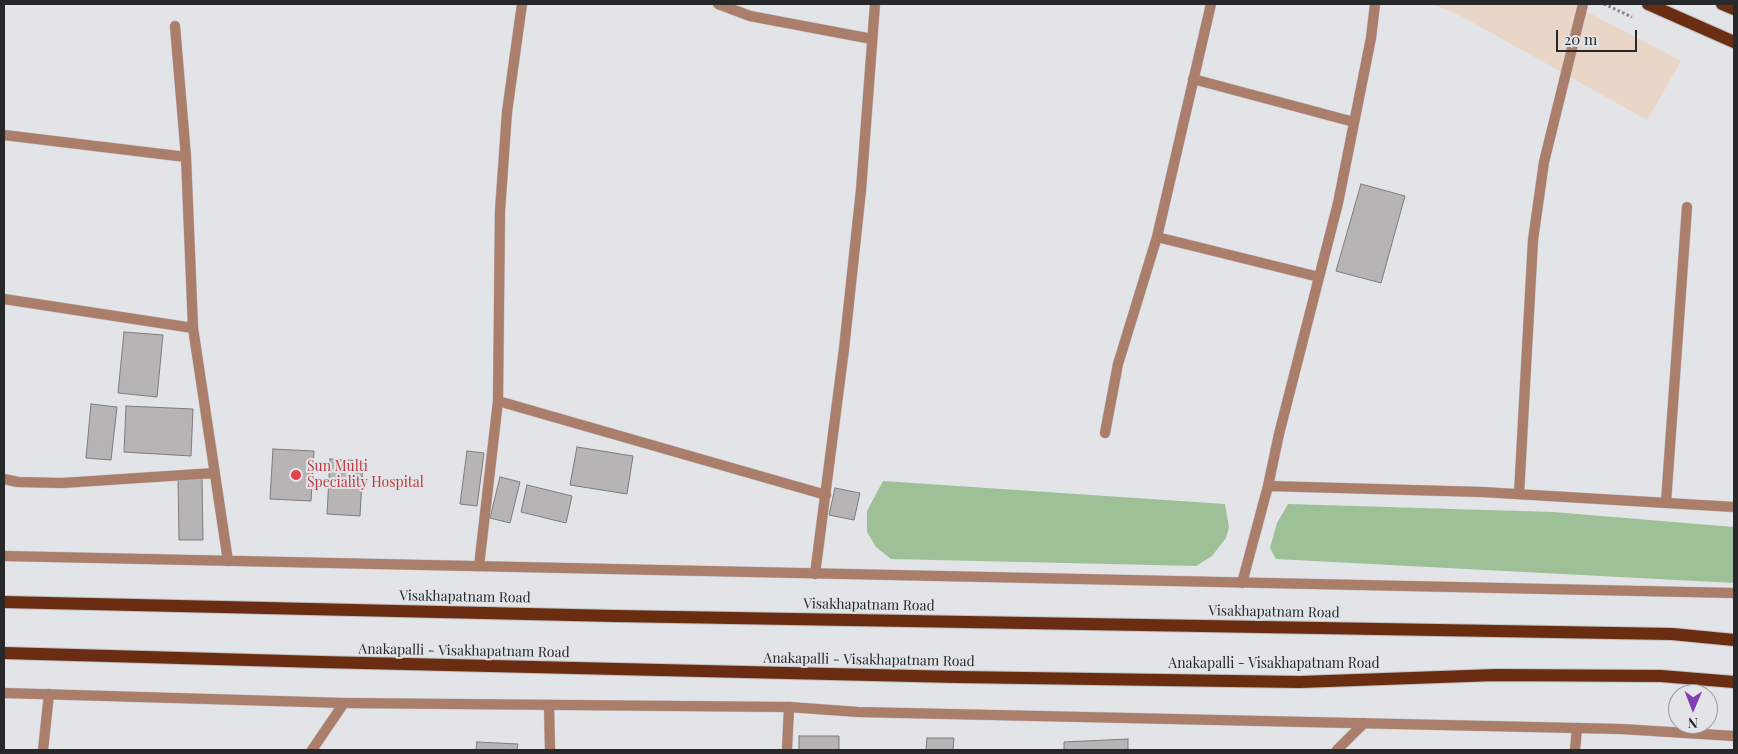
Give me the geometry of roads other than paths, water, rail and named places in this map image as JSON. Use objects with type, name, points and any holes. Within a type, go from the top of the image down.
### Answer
[{"type":"main road","points":[[1648,4],[1734,42]]},
{"type":"main road","points":[[1722,4],[1734,9]]},
{"type":"main road","name":"Visakhapatnam Road","points":[[4,602],[615,616],[1672,634],[1734,640]]},
{"type":"main road","name":"Anakapalli - Visakhapatnam Road","points":[[4,653],[340,663],[986,677],[1300,682],[1506,675],[1661,676],[1734,682]]},
{"type":"street","points":[[479,566],[498,401],[500,211],[507,112],[522,4]]},
{"type":"street","points":[[718,4],[750,16],[872,39]]},
{"type":"street","points":[[815,574],[844,349],[860,200],[875,4]]},
{"type":"street","points":[[1105,432],[1118,364],[1157,236],[1211,4]]},
{"type":"street","points":[[1242,583],[1338,203],[1371,38],[1375,4]]},
{"type":"street","points":[[1519,494],[1533,240],[1544,162],[1583,4]]},
{"type":"street","points":[[175,26],[186,157],[193,328],[228,561]]},
{"type":"street","points":[[1194,79],[1354,122]]},
{"type":"street","points":[[4,135],[186,157]]},
{"type":"street","points":[[1666,502],[1687,207]]},
{"type":"street","points":[[1157,236],[1319,278]]},
{"type":"street","points":[[4,299],[193,328]]},
{"type":"street","points":[[498,401],[826,495]]},
{"type":"street","points":[[4,479],[18,482],[62,483],[215,473]]},
{"type":"street","points":[[1268,486],[1519,494],[1734,507]]},
{"type":"street","points":[[4,556],[1734,593]]},
{"type":"street","points":[[4,694],[344,703],[789,707],[858,712],[1577,728],[1734,736]]},
{"type":"street","points":[[43,750],[49,694]]},
{"type":"street","points":[[312,750],[344,703]]},
{"type":"street","points":[[548,705],[550,750]]},
{"type":"street","points":[[787,750],[789,707]]},
{"type":"street","points":[[1337,750],[1364,723]]},
{"type":"street","points":[[1575,750],[1577,728]]},
{"type":"place","name":"Sun Multi Speciality Hospital","points":[[296,475]]}]
